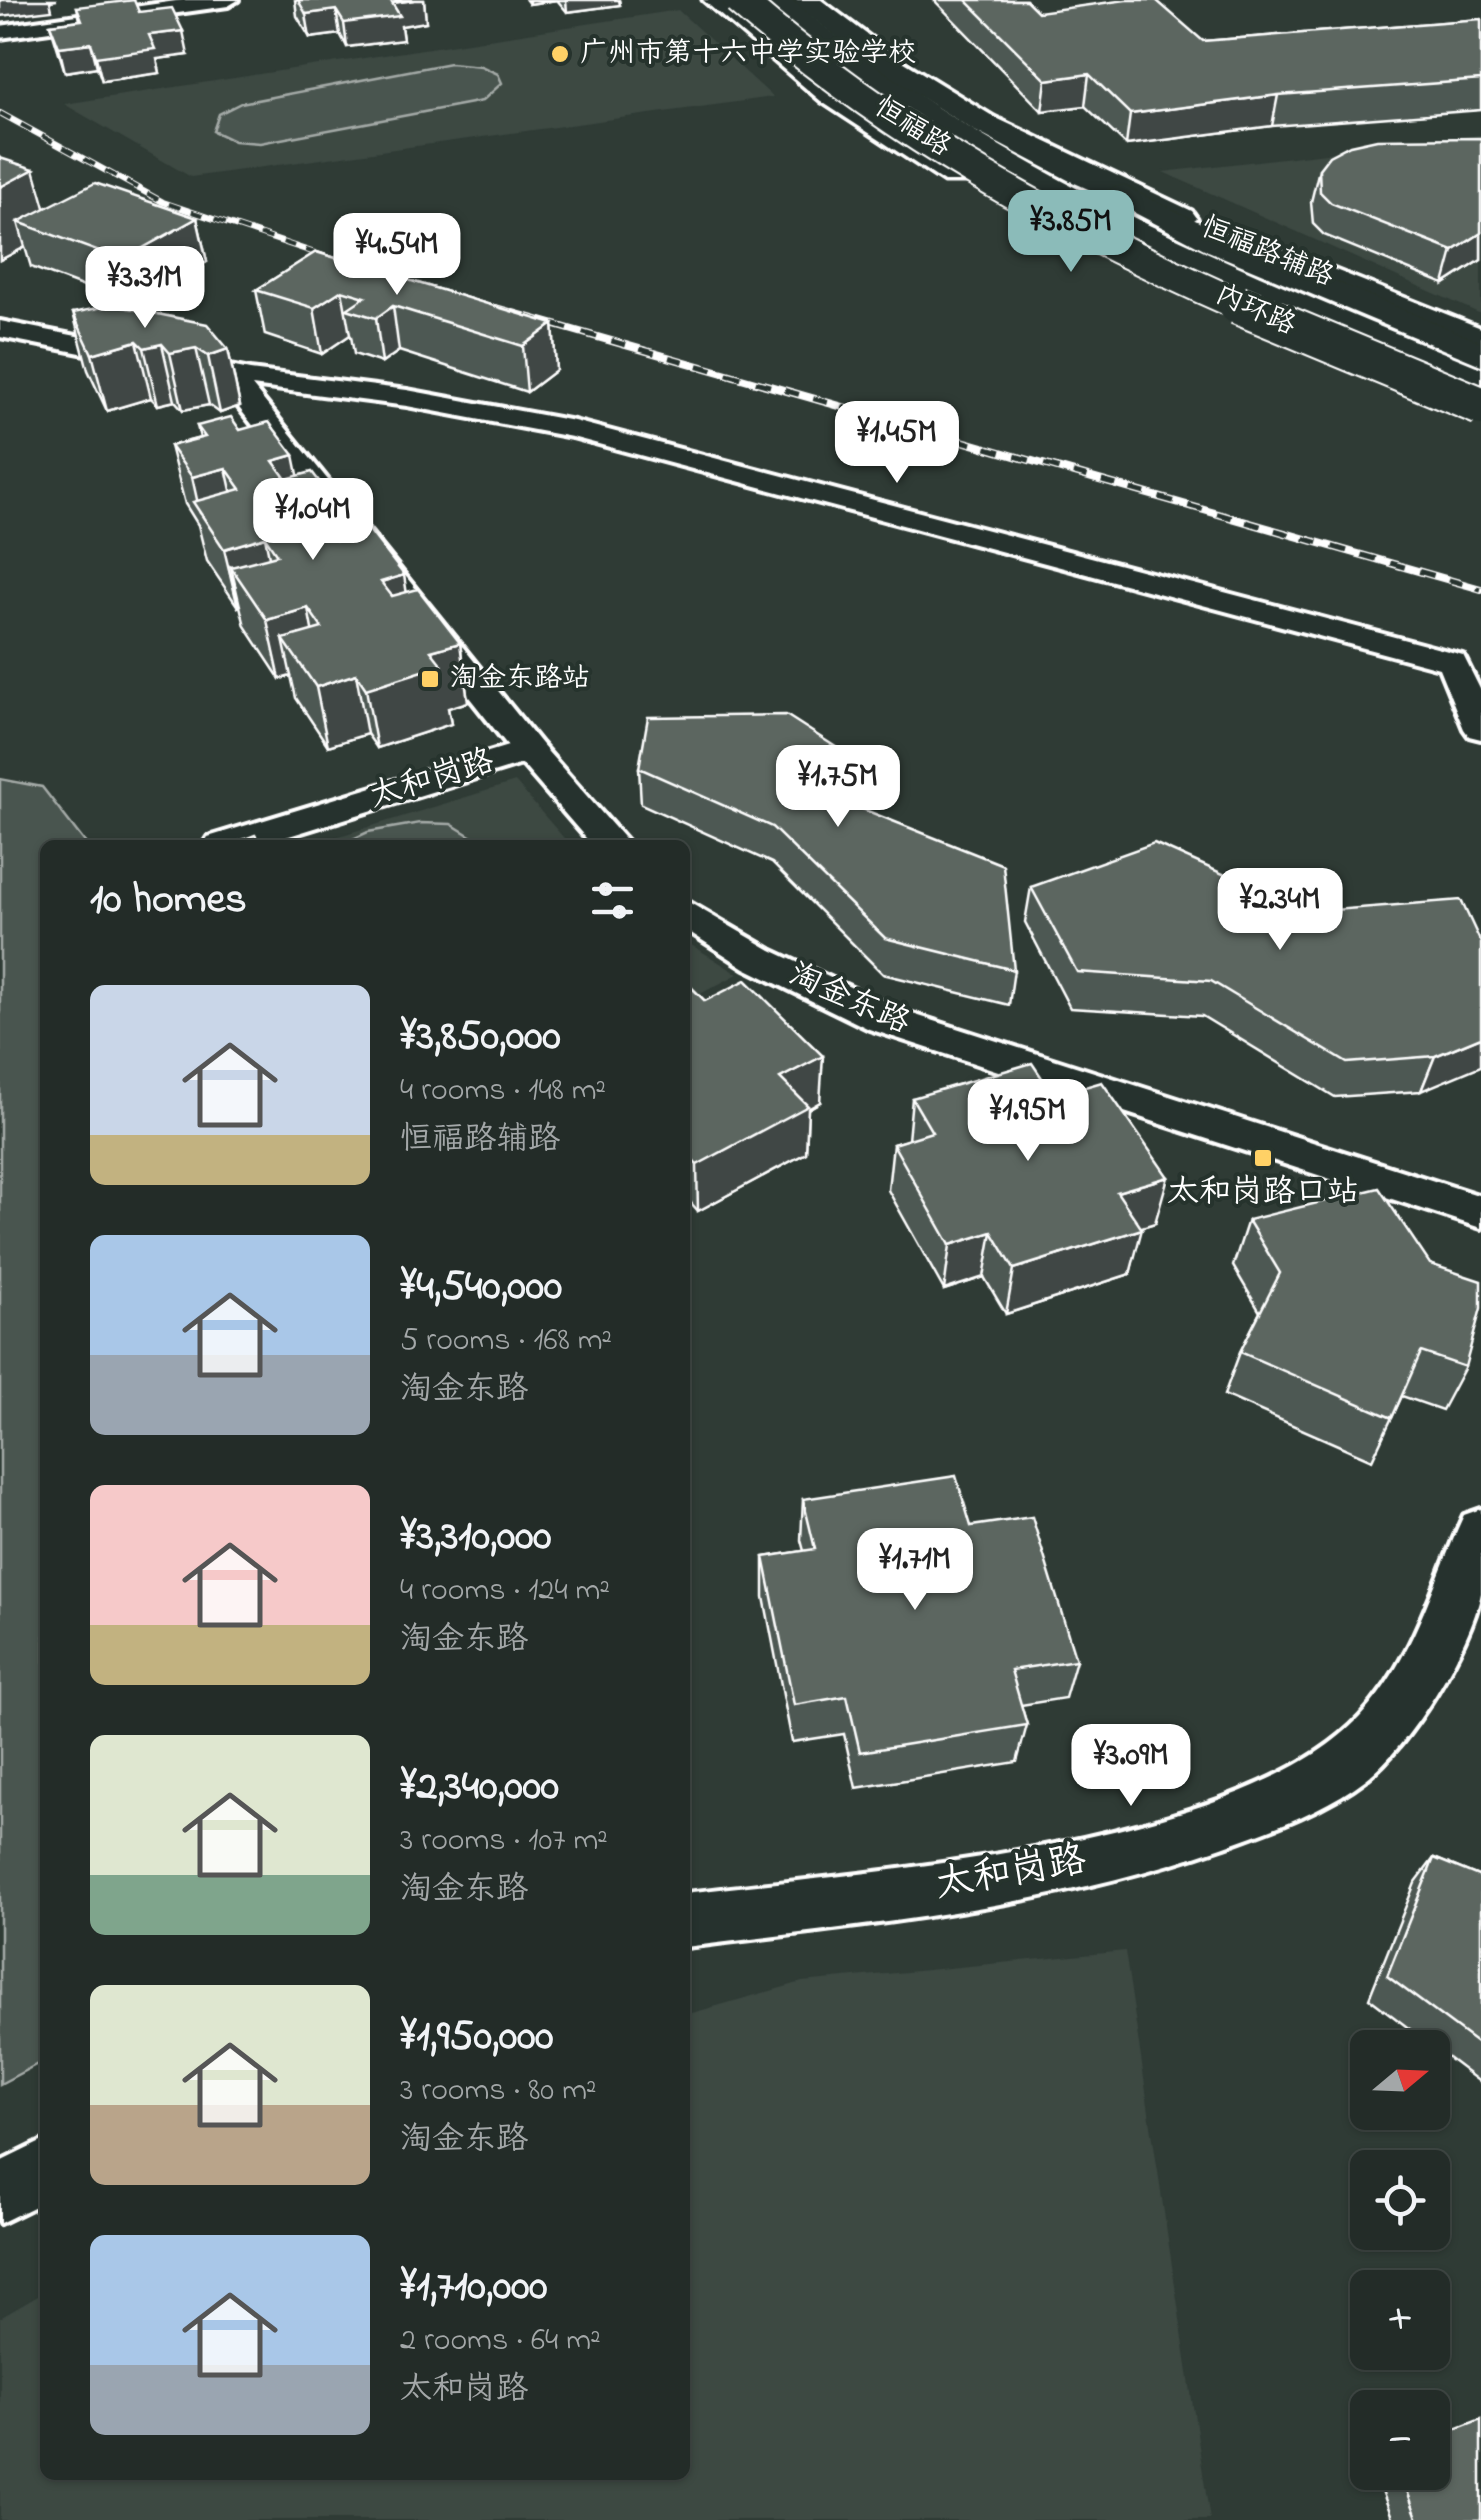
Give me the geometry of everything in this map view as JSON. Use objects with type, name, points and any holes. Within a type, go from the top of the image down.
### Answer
[{"type":"main road","name":"恒福路","points":[[767,2],[925,114],[1039,180],[1222,271],[1481,378]]},
{"type":"main road","name":"恒福路","points":[[767,2],[857,93],[1002,184],[1208,287],[1481,405]]},
{"type":"main road","points":[[767,2],[832,96],[935,163],[1053,230],[1227,316],[1481,425]]},
{"type":"main road","name":"恒福路辅路","points":[[767,2],[864,48],[934,94],[1124,194],[1481,340]]},
{"type":"main road","name":"内环路","points":[[767,2],[1013,162],[1196,255],[1481,378]]},
{"type":"main road","points":[[1039,180],[1124,194],[1364,308],[1481,355]]},
{"type":"street","points":[[0,32],[216,1]]},
{"type":"street","points":[[0,330],[227,374],[407,398],[574,429],[1466,667],[1481,729]]},
{"type":"street","points":[[227,374],[317,481],[529,751],[608,840]]},
{"type":"street","name":"太和岗路","points":[[238,840],[529,751]]},
{"type":"street","name":"淘金东路","points":[[690,915],[758,959],[883,1018],[1481,1212]]},
{"type":"street","name":"太和岗路","points":[[690,1919],[1030,1873],[1136,1850],[1287,1797],[1356,1755],[1400,1706],[1444,1626],[1481,1530]]},
{"type":"street","points":[[0,2194],[40,2172]]},
{"type":"shaded area","name":"广州市第十六中学实验学校","points":[[678,10],[773,97],[191,177],[64,104]]},
{"type":"shaded area","points":[[450,63],[481,66],[498,74],[502,83],[482,101],[260,143],[234,141],[213,131],[219,114],[241,103]]},
{"type":"shaded area","points":[[1481,135],[1481,314],[1163,172]]},
{"type":"shaded area","points":[[0,779],[42,787],[83,840],[40,840],[40,2063],[0,2084]]},
{"type":"shaded area","points":[[515,782],[566,840],[326,840]]},
{"type":"shaded area","points":[[420,823],[451,824],[477,840],[351,840],[368,832]]},
{"type":"shaded area","points":[[690,944],[738,974],[690,999]]},
{"type":"shaded area","points":[[1125,1951],[1210,2520],[0,2520],[0,2318],[40,2295],[40,2480],[690,2480],[690,2014],[802,1982]]},
{"type":"building","points":[[134,0],[139,12],[172,8],[183,31],[149,35],[155,49],[96,57],[91,43],[59,47],[50,24],[82,20],[77,7]]},
{"type":"building","points":[[298,0],[414,0],[392,3],[400,16],[344,23],[336,10],[306,14]]},
{"type":"building","points":[[966,0],[1026,0],[1038,12],[1126,0],[1156,0],[1203,41],[1481,19],[1481,80],[1278,95],[1130,114],[1089,74],[1046,80]]},
{"type":"building","points":[[1481,138],[1481,233],[1453,251],[1331,203],[1320,192],[1319,169],[1329,156],[1350,145],[1377,139]]},
{"type":"building","points":[[0,158],[34,169],[0,187]]},
{"type":"building","points":[[95,183],[197,218],[121,260],[18,222]]},
{"type":"building","points":[[316,252],[553,324],[523,346],[393,306],[376,318],[347,309],[365,297],[342,290],[314,308],[256,290]]},
{"type":"building","points":[[113,305],[207,324],[228,349],[208,356],[196,348],[170,353],[162,344],[144,348],[137,341],[92,354],[73,313]]},
{"type":"building","points":[[231,417],[240,430],[269,422],[294,455],[273,461],[286,479],[312,472],[345,515],[323,522],[336,540],[369,530],[404,575],[381,582],[392,596],[418,589],[460,643],[431,651],[442,665],[366,689],[356,674],[316,687],[283,639],[322,628],[308,608],[267,620],[231,567],[277,555],[265,537],[224,549],[193,502],[241,489],[226,468],[192,477],[170,446],[205,437],[197,426]]},
{"type":"building","points":[[786,715],[842,751],[860,808],[1003,865],[1014,970],[885,938],[772,827],[639,768],[648,717]]},
{"type":"building","points":[[1154,843],[1308,912],[1461,900],[1481,943],[1481,1037],[1435,1056],[1347,1063],[1211,981],[1077,972],[1031,887]]},
{"type":"building","points":[[746,980],[823,1056],[780,1078],[808,1106],[697,1165],[690,1157],[690,986],[705,1001]]},
{"type":"building","points":[[1032,1063],[1054,1096],[1102,1082],[1168,1177],[1117,1192],[1142,1229],[1014,1269],[992,1232],[950,1245],[893,1144],[932,1132],[912,1098]]},
{"type":"building","points":[[1379,1188],[1430,1264],[1481,1281],[1481,1308],[1465,1367],[1421,1352],[1392,1418],[1240,1352],[1280,1273],[1248,1220]]},
{"type":"building","points":[[956,1476],[971,1526],[1032,1517],[1076,1660],[1011,1670],[1027,1725],[860,1752],[847,1696],[794,1705],[764,1557],[815,1549],[803,1499]]},
{"type":"building","points":[[1434,1858],[1481,1877],[1481,2046],[1387,1976]]},
{"type":"building","points":[[1481,2419],[1481,2520],[1418,2520],[1407,2490],[1450,2490],[1450,2431]]},
{"type":"railway","points":[[0,113],[163,202],[342,262]]},
{"type":"railway","points":[[496,308],[1481,589]]},
{"type":"place","name":"广州市第十六中学实验学校","points":[[560,54]]},
{"type":"place","name":"淘金东路站","points":[[430,679]]},
{"type":"place","name":"太和岗路口站","points":[[1263,1158]]}]
